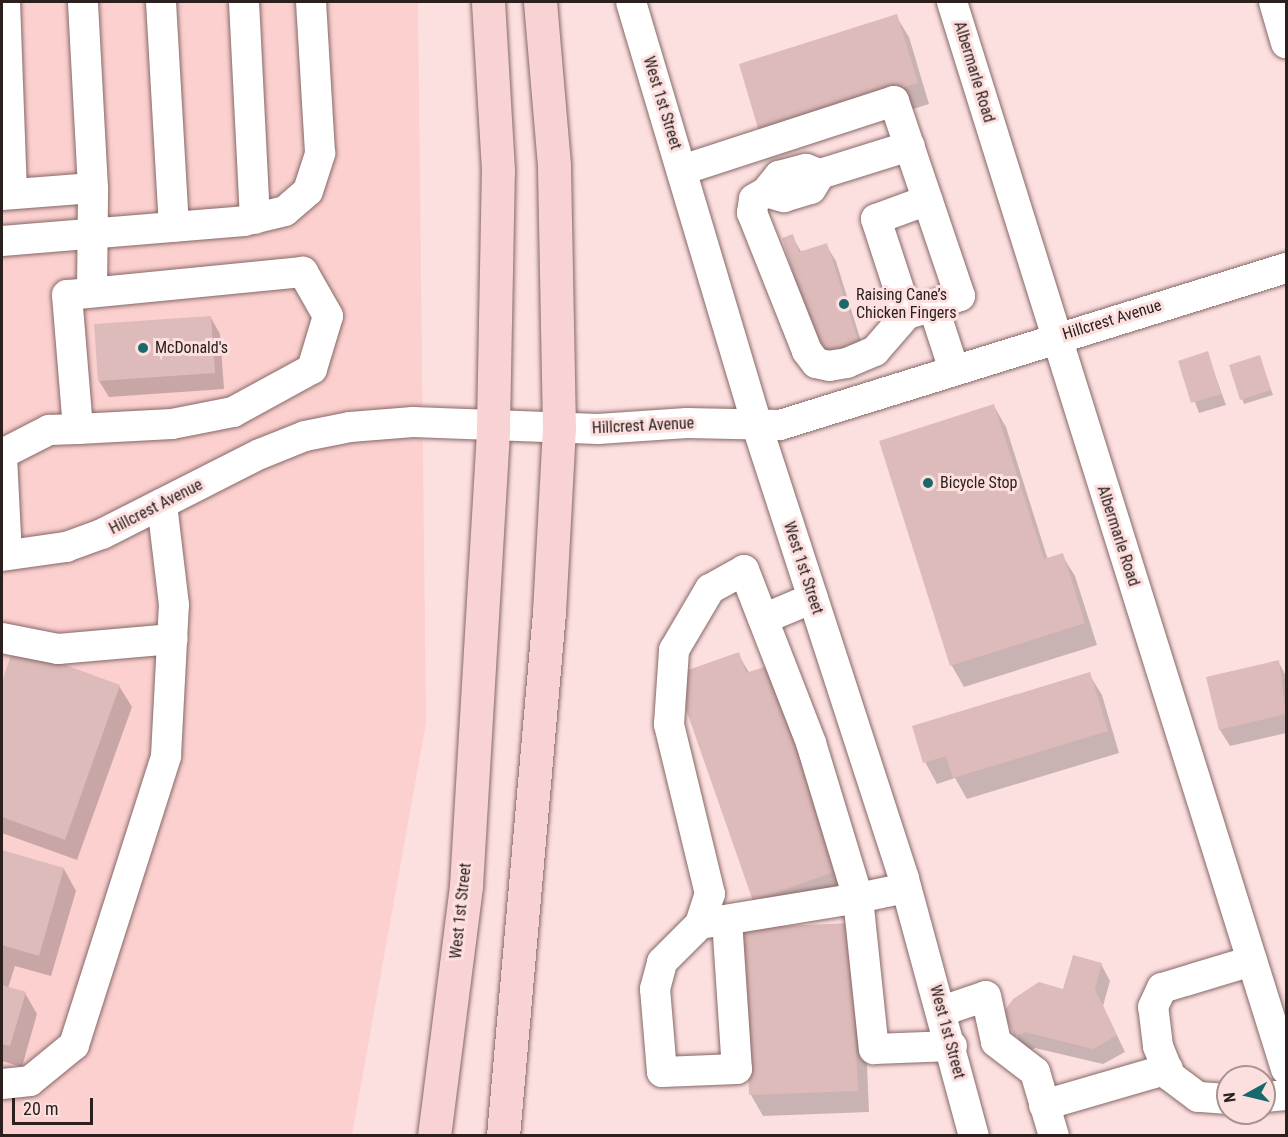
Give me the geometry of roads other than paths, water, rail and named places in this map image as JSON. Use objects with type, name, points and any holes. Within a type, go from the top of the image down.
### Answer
[{"type":"main road","name":"West 1st Street","points":[[434,1136],[465,886],[493,426],[498,170],[488,2]]},
{"type":"main road","points":[[503,1136],[547,636],[559,429],[554,165],[540,2]]},
{"type":"street","points":[[5,2],[7,195],[93,188]]},
{"type":"street","points":[[82,2],[93,188],[90,234],[92,292]]},
{"type":"street","points":[[161,2],[174,227]]},
{"type":"street","points":[[244,2],[255,219]]},
{"type":"street","points":[[2,241],[255,219],[285,211],[308,191],[320,153],[311,2]]},
{"type":"street","name":"West 1st Street","points":[[631,2],[758,426],[906,888],[952,1046],[974,1136]]},
{"type":"street","name":"Albermarle Road","points":[[952,2],[1287,1069]]},
{"type":"street","points":[[1274,2],[1287,43]]},
{"type":"street","points":[[682,170],[894,101],[910,146],[960,296],[920,310],[875,351],[847,363],[829,366],[816,363],[807,351],[756,227],[754,199],[766,192],[784,197],[811,189],[820,174],[910,146]]},
{"type":"street","points":[[928,200],[876,219],[920,310],[954,370]]},
{"type":"street","name":"Hillcrest Avenue","points":[[4,555],[75,544],[162,504],[260,454],[305,436],[350,427],[412,422],[559,429],[687,423],[780,425],[1056,337],[1287,268]]},
{"type":"street","points":[[4,555],[2,455],[49,430],[78,429],[172,424],[233,412],[312,369],[328,316],[303,272],[67,295],[78,429]]},
{"type":"street","points":[[2,1084],[30,1081],[74,1045],[166,756],[174,605],[162,504]]},
{"type":"street","points":[[906,888],[858,898],[713,922],[662,962],[655,989],[662,1072],[737,1070],[713,922],[710,894],[669,724],[674,650],[710,589],[744,570],[811,743],[858,898],[874,1049],[952,1046]]},
{"type":"street","points":[[763,619],[813,598]]},
{"type":"street","points":[[2,638],[58,649],[172,639]]},
{"type":"street","points":[[1216,1099],[1197,1097],[1167,1069],[1158,1046],[1153,1007],[1162,988],[1252,961]]},
{"type":"street","points":[[942,1011],[986,996],[996,1042],[1035,1072],[1054,1136]]},
{"type":"street","points":[[1044,1105],[1167,1069]]},
{"type":"place","name":"Raising Cane’s Chicken Fingers","points":[[844,304]]},
{"type":"place","name":"McDonald's","points":[[143,348]]},
{"type":"place","name":"Bicycle Stop","points":[[928,483]]}]
